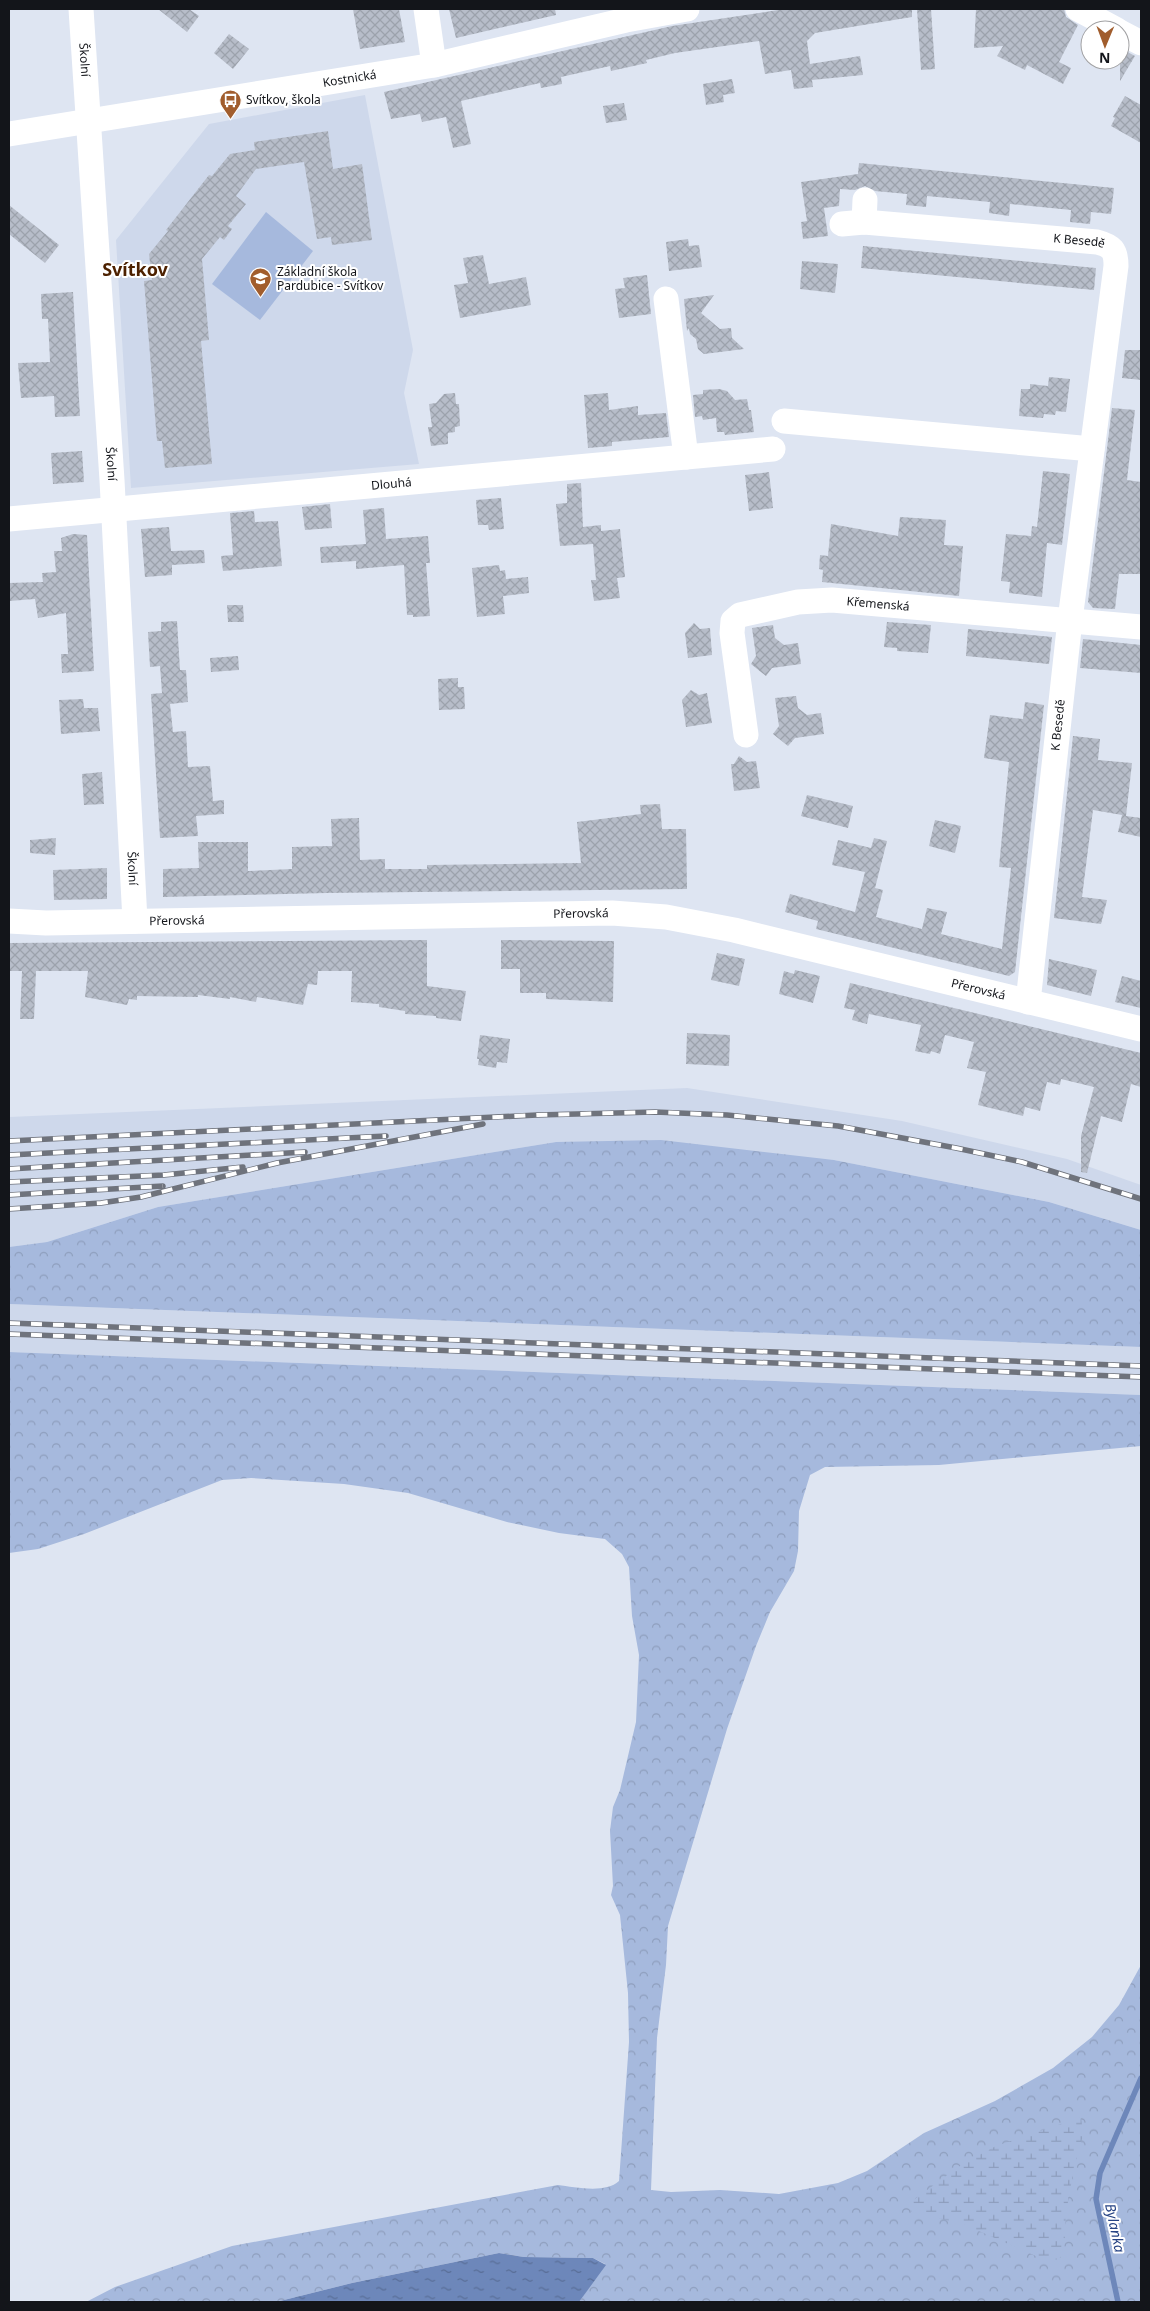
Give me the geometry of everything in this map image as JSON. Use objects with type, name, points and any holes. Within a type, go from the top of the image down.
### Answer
[{"type":"street","name":"Školní","points":[[81,9],[113,508],[135,921]]},
{"type":"street","points":[[426,9],[434,64]]},
{"type":"street","name":"Kostnická","points":[[9,134],[434,64],[626,20],[687,9]]},
{"type":"street","points":[[1078,9],[1098,20]]},
{"type":"street","name":"K Besedě","points":[[857,215],[1097,242],[1113,248],[1116,266],[1070,620],[1028,1002]]},
{"type":"street","points":[[666,299],[661,330],[686,457]]},
{"type":"street","points":[[784,421],[1092,449]]},
{"type":"street","name":"Dlouhá","points":[[9,519],[773,449]]},
{"type":"street","name":"Křemenská","points":[[746,735],[732,633],[733,621],[740,615],[798,602],[832,600],[1141,626]]},
{"type":"street","name":"Přerovská","points":[[9,921],[46,923],[574,912],[642,915],[694,921],[734,930],[1141,1029]]},
{"type":"shaded area","name":"Základní škola Pardubice - Svítkov","points":[[365,95],[413,350],[404,393],[419,464],[131,488],[116,240],[209,124]]},
{"type":"shaded area","points":[[687,1088],[902,1121],[1067,1159],[1141,1185],[1141,1230],[1049,1202],[834,1160],[556,1142],[158,1207],[47,1242],[9,1247],[9,1117]]},
{"type":"shaded area","points":[[9,1304],[1141,1347],[1141,1395],[9,1352]]},
{"type":"green space","points":[[266,212],[313,251],[260,320],[212,284]]},
{"type":"green space","points":[[661,1140],[834,1160],[1049,1202],[1141,1230],[1141,1347],[9,1304],[9,1247],[47,1242],[158,1207],[556,1142]]},
{"type":"green space","points":[[9,1352],[1141,1395],[1141,1446],[939,1465],[825,1467],[810,1475],[799,1511],[798,1551],[794,1571],[770,1612],[756,1646],[727,1729],[668,1926],[666,1965],[657,2038],[651,2190],[671,2192],[720,2190],[779,2194],[838,2183],[867,2171],[924,2133],[995,2101],[1053,2068],[1092,2037],[1119,2005],[1141,1965],[1141,2302],[579,2302],[605,2264],[593,2258],[524,2257],[499,2253],[352,2283],[276,2302],[86,2302],[115,2287],[232,2246],[558,2185],[598,2189],[613,2185],[619,2181],[629,2042],[628,1993],[620,1915],[611,1895],[613,1886],[610,1831],[613,1807],[620,1790],[636,1722],[639,1655],[632,1616],[629,1567],[622,1554],[605,1539],[559,1533],[507,1522],[408,1493],[344,1484],[251,1478],[222,1480],[84,1534],[38,1549],[9,1553]]},
{"type":"green space","points":[[1081,2117],[1083,2135],[1074,2168],[1066,2213],[1064,2252],[1059,2259],[1047,2261],[963,2224],[911,2212],[908,2204],[964,2163],[996,2146]]},
{"type":"water","points":[[499,2253],[524,2257],[593,2258],[606,2265],[579,2302],[276,2302],[352,2283]]},
{"type":"building","points":[[158,9],[189,9],[199,16],[187,32]]},
{"type":"building","points":[[353,9],[399,9],[405,42],[360,49]]},
{"type":"building","points":[[449,9],[555,9],[556,15],[456,38]]},
{"type":"building","points":[[785,9],[912,9],[912,17],[815,33],[807,41],[810,64],[860,56],[863,75],[812,80],[813,87],[794,89],[791,70],[765,74],[759,41],[675,53],[646,60],[647,63],[611,71],[610,66],[561,77],[562,84],[541,88],[540,83],[461,101],[471,144],[453,148],[446,117],[422,122],[420,114],[391,119],[384,92],[672,26]]},
{"type":"building","points":[[917,9],[931,9],[935,69],[921,70]]},
{"type":"building","points":[[976,9],[1064,9],[1066,17],[1078,25],[1059,62],[1071,68],[1063,84],[1027,65],[1025,70],[997,56],[1003,46],[974,48]]},
{"type":"building","points":[[229,34],[249,49],[233,69],[214,53]]},
{"type":"building","points":[[1130,53],[1135,56],[1130,64]]},
{"type":"building","points":[[1120,70],[1127,70],[1120,81]]},
{"type":"building","points":[[732,79],[735,93],[723,95],[724,102],[706,105],[703,84]]},
{"type":"building","points":[[1125,96],[1141,105],[1141,143],[1111,126],[1115,118],[1113,117]]},
{"type":"building","points":[[624,103],[627,120],[606,123],[603,106]]},
{"type":"building","points":[[328,131],[333,169],[362,164],[372,240],[332,245],[331,237],[317,239],[304,162],[256,169],[236,196],[246,204],[228,226],[232,229],[224,240],[220,237],[202,259],[209,340],[201,341],[212,464],[165,468],[162,441],[157,441],[144,281],[152,280],[149,254],[209,175],[212,176],[230,154],[255,150],[254,142]]},
{"type":"building","points":[[859,163],[1114,188],[1111,214],[1091,212],[1090,224],[1070,222],[1071,210],[1010,204],[1009,216],[989,213],[990,202],[927,196],[926,207],[906,205],[907,194],[875,191],[865,186],[855,190],[840,189],[839,206],[824,208],[828,236],[803,239],[801,222],[807,221],[801,182],[858,174]]},
{"type":"building","points":[[9,205],[59,245],[45,263],[9,234]]},
{"type":"building","points":[[688,239],[689,246],[699,245],[702,267],[669,271],[666,242]]},
{"type":"building","points":[[863,246],[1096,268],[1094,290],[861,268]]},
{"type":"building","points":[[483,255],[489,284],[526,277],[531,305],[460,318],[454,285],[468,283],[463,258]]},
{"type":"building","points":[[802,261],[838,264],[835,293],[800,289]]},
{"type":"building","points":[[647,275],[651,314],[619,318],[615,289],[625,288],[623,278]]},
{"type":"building","points":[[73,292],[80,416],[55,417],[54,396],[21,398],[18,363],[50,362],[48,319],[42,319],[41,294]]},
{"type":"building","points":[[714,295],[701,313],[720,329],[731,328],[732,338],[744,349],[704,354],[698,349],[696,339],[690,334],[689,328],[687,331],[684,299]]},
{"type":"building","points":[[1125,350],[1141,350],[1141,380],[1122,378]]},
{"type":"building","points":[[1049,377],[1070,379],[1066,412],[1056,411],[1055,415],[1044,414],[1043,418],[1019,416],[1021,389],[1030,389],[1030,384],[1048,386]]},
{"type":"building","points":[[719,389],[727,391],[735,400],[747,399],[749,410],[751,410],[754,432],[725,435],[724,432],[717,432],[716,418],[703,420],[702,416],[695,417],[693,395],[703,394],[703,390]]},
{"type":"building","points":[[455,393],[456,404],[459,404],[460,426],[455,427],[455,432],[448,433],[448,444],[431,446],[428,427],[432,427],[429,404],[436,403],[444,394]]},
{"type":"building","points":[[608,393],[609,410],[638,406],[638,415],[666,413],[669,437],[612,442],[612,446],[588,448],[584,395]]},
{"type":"building","points":[[1112,408],[1135,410],[1127,480],[1141,482],[1141,574],[1119,574],[1115,609],[1093,608],[1088,602]]},
{"type":"building","points":[[82,451],[84,482],[53,484],[51,453]]},
{"type":"building","points":[[1043,471],[1070,474],[1062,545],[1047,543],[1042,597],[1009,593],[1010,582],[1001,581],[1006,534],[1031,536],[1032,526],[1037,527]]},
{"type":"building","points":[[769,472],[773,508],[749,511],[745,475]]},
{"type":"building","points":[[581,483],[583,527],[601,525],[601,531],[620,529],[625,577],[617,578],[620,598],[594,601],[591,580],[596,580],[593,544],[560,546],[556,504],[567,503],[567,484]]},
{"type":"building","points":[[501,498],[504,529],[489,530],[488,525],[478,525],[476,500]]},
{"type":"building","points":[[330,504],[332,528],[305,530],[302,507]]},
{"type":"building","points":[[384,508],[386,539],[428,536],[430,563],[426,563],[430,616],[413,617],[413,615],[407,615],[404,565],[356,569],[356,561],[321,563],[320,547],[366,544],[363,510]]},
{"type":"building","points":[[254,511],[255,522],[278,521],[282,566],[223,571],[221,556],[233,555],[230,513]]},
{"type":"building","points":[[900,517],[946,520],[944,545],[963,546],[959,596],[822,582],[823,570],[819,569],[820,555],[828,556],[831,524],[898,536]]},
{"type":"building","points":[[169,527],[171,551],[204,550],[205,563],[172,565],[172,575],[145,577],[141,529]]},
{"type":"building","points":[[73,534],[87,535],[94,671],[62,673],[61,654],[68,654],[66,613],[38,618],[35,599],[9,601],[9,583],[43,582],[42,573],[56,572],[54,551],[62,551],[61,538]]},
{"type":"building","points":[[499,565],[500,571],[505,570],[506,579],[528,577],[529,593],[503,596],[505,614],[477,617],[472,568]]},
{"type":"building","points":[[227,605],[243,605],[244,622],[228,622]]},
{"type":"building","points":[[177,621],[180,670],[186,670],[188,702],[170,704],[173,732],[186,731],[188,767],[210,766],[213,801],[224,800],[224,814],[196,816],[198,836],[160,838],[151,694],[162,693],[160,666],[150,667],[148,632],[161,631],[161,622]]},
{"type":"building","points":[[887,622],[931,625],[928,653],[897,651],[897,648],[884,647]]},
{"type":"building","points":[[694,623],[700,629],[710,628],[712,655],[688,658],[685,633]]},
{"type":"building","points":[[773,625],[775,638],[784,645],[798,643],[801,664],[772,668],[766,676],[751,664],[756,656],[752,628]]},
{"type":"building","points":[[968,629],[1052,637],[1049,664],[966,656]]},
{"type":"building","points":[[1083,639],[1141,645],[1141,673],[1080,668]]},
{"type":"building","points":[[238,656],[239,670],[211,672],[210,658]]},
{"type":"building","points":[[458,678],[458,687],[464,687],[465,709],[439,710],[438,679]]},
{"type":"building","points":[[691,690],[699,695],[707,693],[712,723],[686,727],[682,700]]},
{"type":"building","points":[[796,696],[798,708],[807,715],[821,713],[824,734],[795,738],[788,746],[773,734],[779,726],[775,698]]},
{"type":"building","points":[[83,699],[84,708],[98,708],[100,731],[61,734],[59,700]]},
{"type":"building","points":[[1025,702],[1044,705],[1015,972],[1009,976],[816,929],[818,921],[785,912],[790,894],[855,912],[865,872],[832,865],[838,840],[871,848],[874,838],[887,841],[875,888],[883,890],[876,917],[922,929],[927,908],[947,912],[941,934],[1002,949],[1011,868],[999,867],[1009,762],[984,758],[990,715],[1023,719]]},
{"type":"building","points":[[1073,736],[1100,739],[1098,760],[1132,763],[1126,816],[1141,818],[1141,837],[1118,832],[1122,815],[1093,810],[1082,897],[1107,900],[1101,924],[1054,918]]},
{"type":"building","points":[[739,756],[747,762],[756,761],[760,788],[734,791],[731,764],[734,764]]},
{"type":"building","points":[[102,772],[104,804],[84,805],[82,774]]},
{"type":"building","points":[[807,795],[853,806],[848,828],[801,816]]},
{"type":"building","points":[[660,804],[662,829],[686,829],[687,889],[163,897],[163,869],[199,868],[198,842],[248,842],[248,871],[292,869],[292,847],[332,846],[331,819],[359,818],[360,860],[385,859],[385,869],[427,869],[427,865],[581,863],[577,822],[641,814],[640,805]]},
{"type":"building","points":[[935,820],[961,826],[955,853],[929,846]]},
{"type":"building","points":[[56,838],[55,855],[30,853],[30,840]]},
{"type":"building","points":[[107,868],[107,899],[54,900],[53,870]]},
{"type":"building","points":[[427,940],[427,986],[466,991],[461,1021],[436,1018],[436,1016],[405,1014],[405,1011],[379,1007],[379,1004],[351,1002],[352,971],[318,971],[317,985],[308,984],[303,1005],[257,997],[256,1002],[230,997],[230,999],[198,995],[198,997],[137,996],[137,1000],[129,999],[127,1005],[85,997],[88,971],[36,971],[34,1019],[20,1019],[22,971],[9,971],[9,943]]},
{"type":"building","points":[[501,940],[614,941],[613,1002],[546,999],[546,993],[520,993],[520,969],[501,969]]},
{"type":"building","points":[[717,953],[745,959],[739,986],[711,980]]},
{"type":"building","points":[[1049,959],[1097,970],[1091,996],[1047,985]]},
{"type":"building","points":[[795,970],[820,976],[813,1003],[779,994],[784,971],[794,974]]},
{"type":"building","points":[[1122,976],[1141,981],[1141,1008],[1115,1002]]},
{"type":"building","points":[[850,983],[1141,1053],[1141,1087],[1131,1084],[1122,1122],[1101,1116],[1087,1173],[1081,1172],[1081,1136],[1094,1087],[1061,1079],[1060,1085],[1047,1082],[1040,1111],[1025,1107],[1023,1116],[978,1105],[986,1072],[967,1068],[974,1042],[945,1035],[940,1054],[931,1051],[930,1054],[915,1051],[921,1025],[869,1014],[867,1024],[852,1020],[855,1010],[844,1008]]},
{"type":"building","points":[[687,1033],[730,1035],[729,1066],[686,1064]]},
{"type":"building","points":[[480,1035],[510,1039],[507,1063],[497,1062],[496,1068],[478,1065]]},
{"type":"waterway","name":"Bylanka","points":[[1118,2302],[1096,2199],[1100,2173],[1141,2078]]},
{"type":"railway","points":[[9,1141],[537,1115],[655,1112],[727,1115],[838,1126],[956,1148],[1022,1162],[1141,1199]]},
{"type":"railway","points":[[9,1209],[101,1203],[141,1197],[277,1163],[483,1124]]},
{"type":"railway","points":[[9,1155],[386,1136]]},
{"type":"railway","points":[[9,1169],[305,1152]]},
{"type":"railway","points":[[9,1182],[164,1175],[243,1167]]},
{"type":"railway","points":[[9,1195],[163,1186]]},
{"type":"railway","points":[[9,1323],[1141,1366]]},
{"type":"railway","points":[[9,1334],[1141,1377]]},
{"type":"place","name":"Svítkov, škola","points":[[230,119]]},
{"type":"place","name":"Základní škola Pardubice - Svítkov","points":[[261,298]]},
{"type":"district","name":"Svítkov","points":[[135,270]]}]
